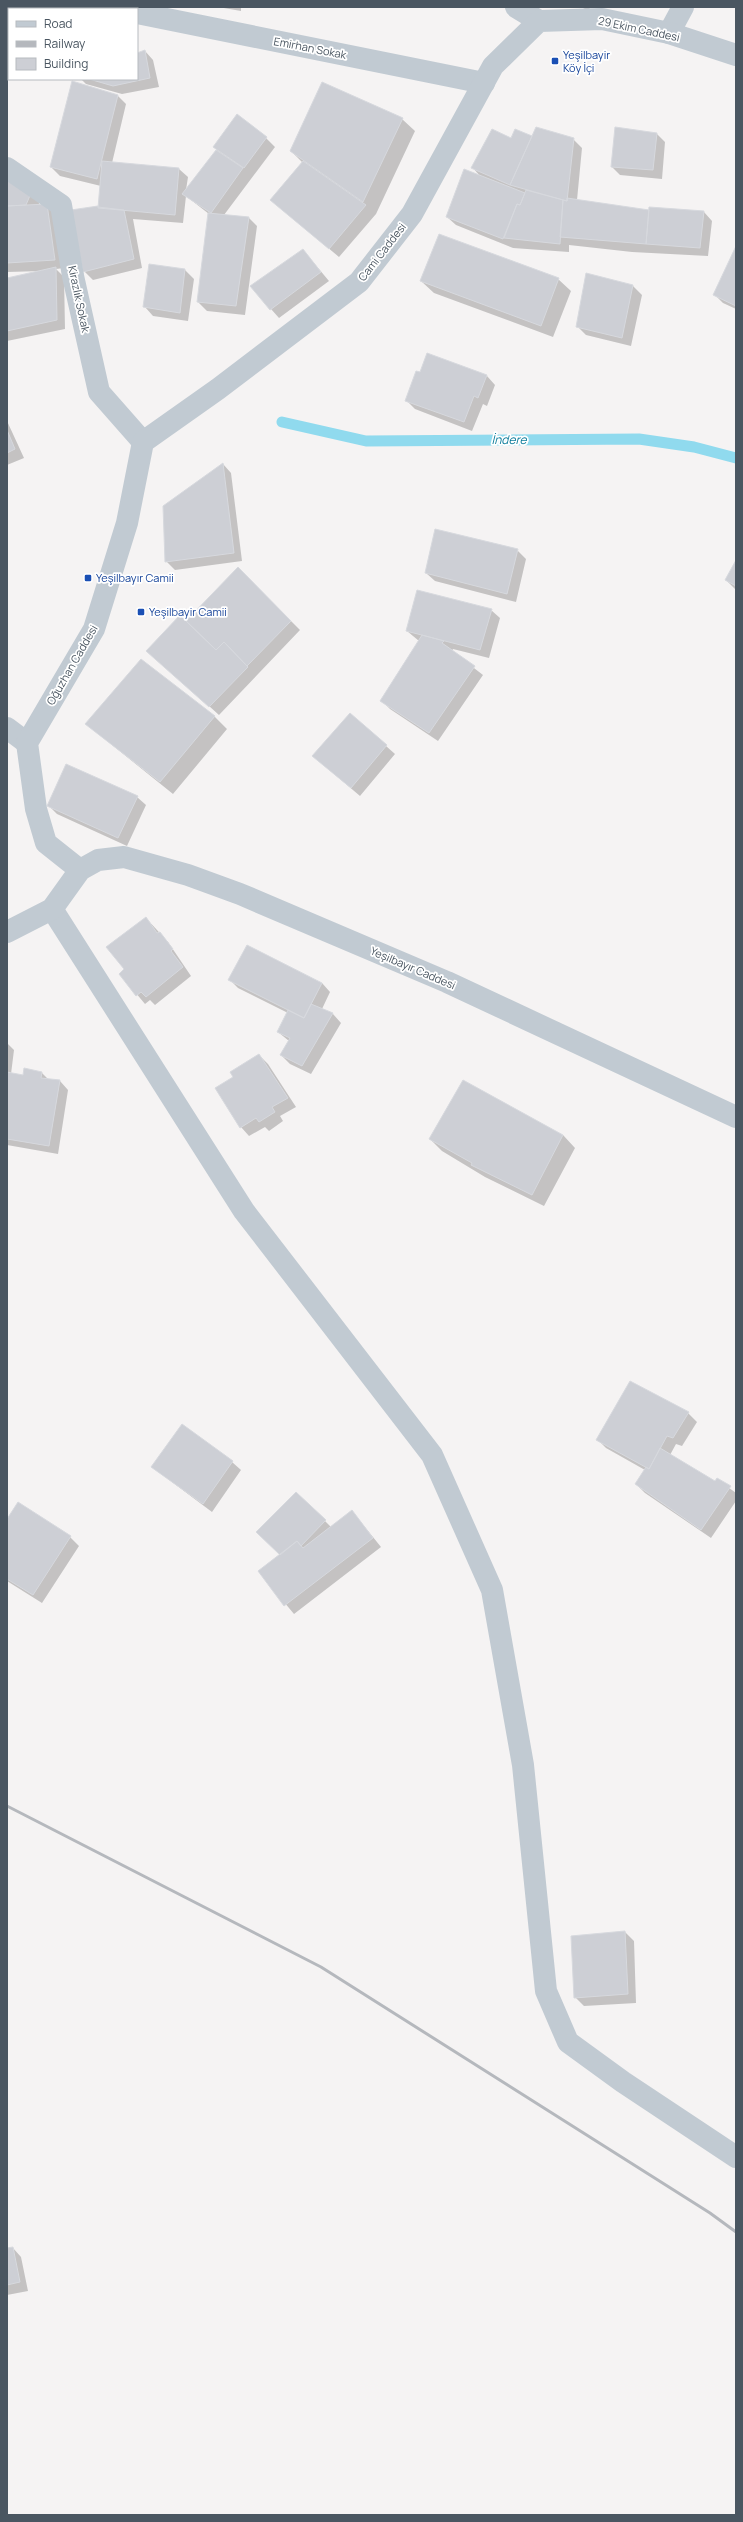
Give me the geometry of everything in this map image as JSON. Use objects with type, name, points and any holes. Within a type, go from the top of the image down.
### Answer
[{"type":"street","points":[[516,7],[539,21]]},
{"type":"street","points":[[669,33],[683,7]]},
{"type":"street","name":"Emirhan Sokak","points":[[138,13],[484,82]]},
{"type":"street","name":"29 Ekim Caddesi","points":[[539,21],[602,19],[669,33],[736,56]]},
{"type":"street","name":"Cami Caddesi","points":[[143,442],[218,389],[360,282],[412,214],[493,66],[539,21]]},
{"type":"street","name":"Kirazlık Sokak","points":[[7,168],[62,205],[73,276],[99,392],[143,442]]},
{"type":"street","name":"Oğuzhan Caddesi","points":[[27,743],[94,629],[127,523],[143,442]]},
{"type":"street","points":[[7,728],[27,743],[36,809],[46,843],[80,870],[52,909],[7,932]]},
{"type":"street","name":"Yeşilbayır Caddesi","points":[[80,870],[98,860],[124,857],[188,874],[240,894],[446,982],[736,1117]]},
{"type":"street","points":[[52,909],[244,1211],[432,1455],[492,1590],[523,1765],[546,1991],[568,2042],[623,2082],[736,2157]]},
{"type":"building","points":[[145,50],[150,78],[113,86],[92,80],[138,80],[138,53]]},
{"type":"building","points":[[72,81],[118,95],[97,179],[50,167]]},
{"type":"building","points":[[322,82],[403,118],[363,202],[290,151]]},
{"type":"building","points":[[237,114],[267,137],[244,168],[213,147]]},
{"type":"building","points":[[536,127],[574,138],[567,201],[510,185]]},
{"type":"building","points":[[615,127],[657,133],[653,170],[611,167]]},
{"type":"building","points":[[492,129],[511,138],[515,129],[532,136],[510,185],[471,168]]},
{"type":"building","points":[[216,150],[243,168],[211,213],[182,194]]},
{"type":"building","points":[[102,161],[179,168],[175,215],[98,208]]},
{"type":"building","points":[[303,161],[366,205],[329,249],[270,200]]},
{"type":"building","points":[[464,169],[525,193],[520,205],[517,204],[503,239],[446,217]]},
{"type":"building","points":[[7,176],[34,186],[26,205],[7,206]]},
{"type":"building","points":[[526,190],[563,200],[560,244],[504,238],[517,204],[520,205]]},
{"type":"building","points":[[567,198],[649,210],[646,244],[560,237],[563,200],[567,201]]},
{"type":"building","points":[[47,204],[55,260],[7,263],[7,206]]},
{"type":"building","points":[[98,206],[124,210],[134,259],[83,272],[71,210]]},
{"type":"building","points":[[649,207],[704,211],[700,248],[646,244]]},
{"type":"building","points":[[208,213],[249,217],[236,306],[197,302]]},
{"type":"building","points":[[439,234],[559,278],[541,326],[420,281]]},
{"type":"building","points":[[736,246],[736,306],[713,295]]},
{"type":"building","points":[[303,249],[321,272],[270,310],[250,286]]},
{"type":"building","points":[[149,264],[185,269],[180,313],[143,307]]},
{"type":"building","points":[[56,267],[57,320],[7,331],[7,278]]},
{"type":"building","points":[[586,273],[633,285],[622,338],[576,327]]},
{"type":"building","points":[[427,353],[487,375],[478,398],[474,396],[464,422],[405,401],[416,371],[420,372]]},
{"type":"building","points":[[7,430],[15,449],[7,453]]},
{"type":"building","points":[[223,463],[234,553],[165,562],[163,506]]},
{"type":"building","points":[[435,529],[518,549],[507,594],[425,573]]},
{"type":"building","points":[[736,560],[736,586],[725,580]]},
{"type":"building","points":[[238,567],[291,621],[247,666],[224,642],[216,650],[186,621]]},
{"type":"building","points":[[417,590],[492,609],[480,650],[406,631]]},
{"type":"building","points":[[180,615],[216,650],[224,642],[248,667],[209,707],[146,651]]},
{"type":"building","points":[[422,635],[444,641],[442,643],[475,666],[429,733],[380,701]]},
{"type":"building","points":[[141,659],[215,716],[160,782],[85,724]]},
{"type":"building","points":[[350,713],[387,745],[351,788],[312,756]]},
{"type":"building","points":[[66,764],[138,796],[118,838],[47,806]]},
{"type":"building","points":[[146,917],[157,933],[160,932],[173,949],[171,951],[183,967],[146,997],[141,992],[136,996],[119,974],[124,969],[106,947]]},
{"type":"building","points":[[247,945],[322,983],[304,1018],[228,980]]},
{"type":"building","points":[[311,1004],[333,1013],[302,1066],[280,1055],[290,1038],[277,1032],[288,1010],[304,1018]]},
{"type":"building","points":[[259,1054],[288,1098],[272,1107],[275,1112],[259,1122],[256,1118],[240,1128],[215,1088],[233,1077],[230,1072]]},
{"type":"building","points":[[24,1068],[42,1072],[41,1078],[60,1080],[49,1146],[7,1139],[7,1072],[23,1075]]},
{"type":"building","points":[[463,1080],[563,1135],[532,1195],[471,1165],[472,1163],[429,1139]]},
{"type":"building","points":[[630,1381],[689,1412],[673,1438],[667,1436],[649,1469],[596,1440]]},
{"type":"building","points":[[182,1424],[233,1461],[203,1504],[151,1467]]},
{"type":"building","points":[[660,1448],[715,1481],[717,1478],[731,1486],[701,1530],[635,1484],[646,1467],[649,1469]]},
{"type":"building","points":[[296,1492],[326,1520],[301,1546],[297,1541],[280,1555],[256,1532]]},
{"type":"building","points":[[18,1502],[71,1536],[33,1595],[7,1579],[7,1519]]},
{"type":"building","points":[[352,1510],[373,1538],[284,1606],[258,1571],[297,1541],[303,1548]]},
{"type":"building","points":[[625,1931],[628,1994],[574,1998],[571,1936]]},
{"type":"building","points":[[13,2247],[20,2282],[7,2285],[7,2248]]},
{"type":"waterway","name":"İndere","points":[[282,422],[366,441],[639,439],[694,447],[736,458]]},
{"type":"railway","points":[[7,1806],[321,1967],[710,2213],[736,2232]]},
{"type":"place","name":"Yeşilbayir Köy İçi","points":[[555,61]]},
{"type":"place","name":"Yeşilbayır Camii","points":[[88,578]]},
{"type":"place","name":"Yeşilbayir Camii","points":[[141,612]]}]
